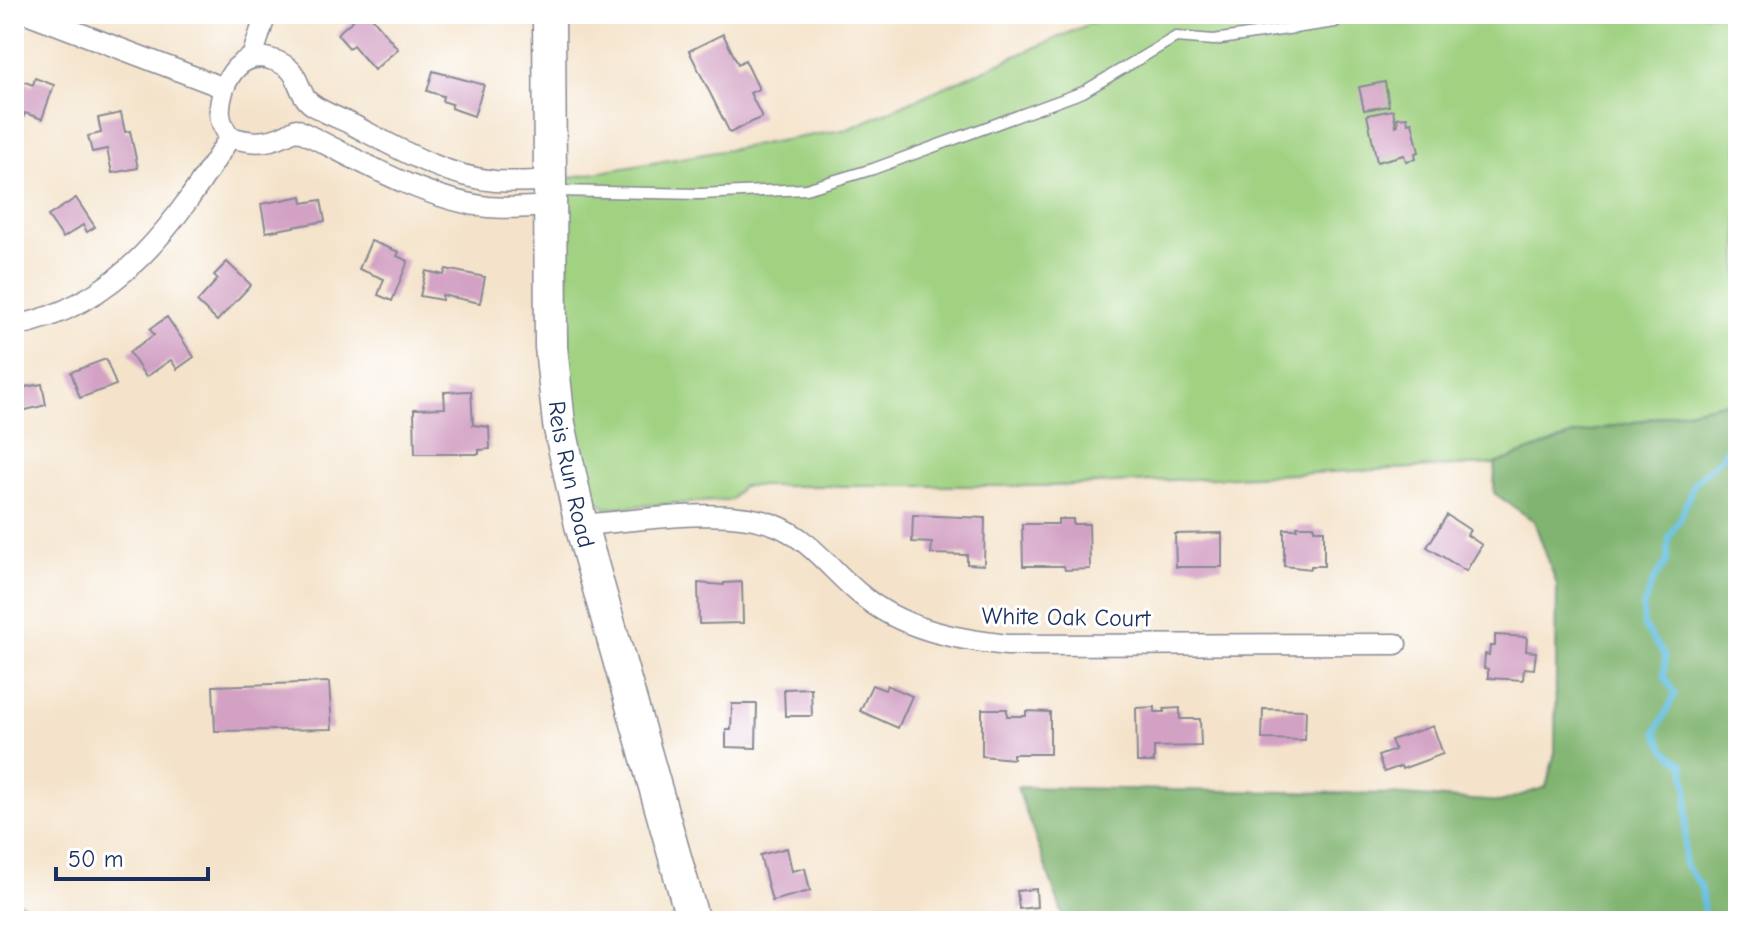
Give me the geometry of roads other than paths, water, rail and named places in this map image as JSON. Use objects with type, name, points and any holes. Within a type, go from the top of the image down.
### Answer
[{"type":"main road","name":"Reis Run Road","points":[[549,14],[554,390],[581,525],[693,921]]},
{"type":"street","points":[[29,14],[224,88]]},
{"type":"street","points":[[252,57],[266,14]]},
{"type":"street","points":[[308,102],[296,129],[279,139],[260,143],[230,137],[220,123],[219,105],[229,74],[252,57],[269,59],[288,67],[298,79],[308,102],[419,159],[550,193]]},
{"type":"street","points":[[296,129],[406,183],[459,201],[489,207],[550,193]]},
{"type":"street","points":[[14,326],[70,308],[122,275],[153,246],[192,198],[230,137]]},
{"type":"street","name":"White Oak Court","points":[[581,525],[732,514],[777,525],[807,544],[862,596],[889,613],[916,626],[973,641],[1007,645],[1396,644]]},
{"type":"lane","points":[[550,193],[700,194],[806,189],[873,169],[1083,92],[1176,37],[1214,40],[1243,36],[1335,22],[1334,14]]},
{"type":"waterway","points":[[1705,921],[1701,887],[1684,863],[1688,792],[1683,764],[1665,750],[1656,732],[1675,694],[1664,676],[1665,656],[1644,627],[1643,608],[1653,581],[1667,561],[1669,537],[1681,517],[1694,483],[1722,457],[1738,431]]}]
